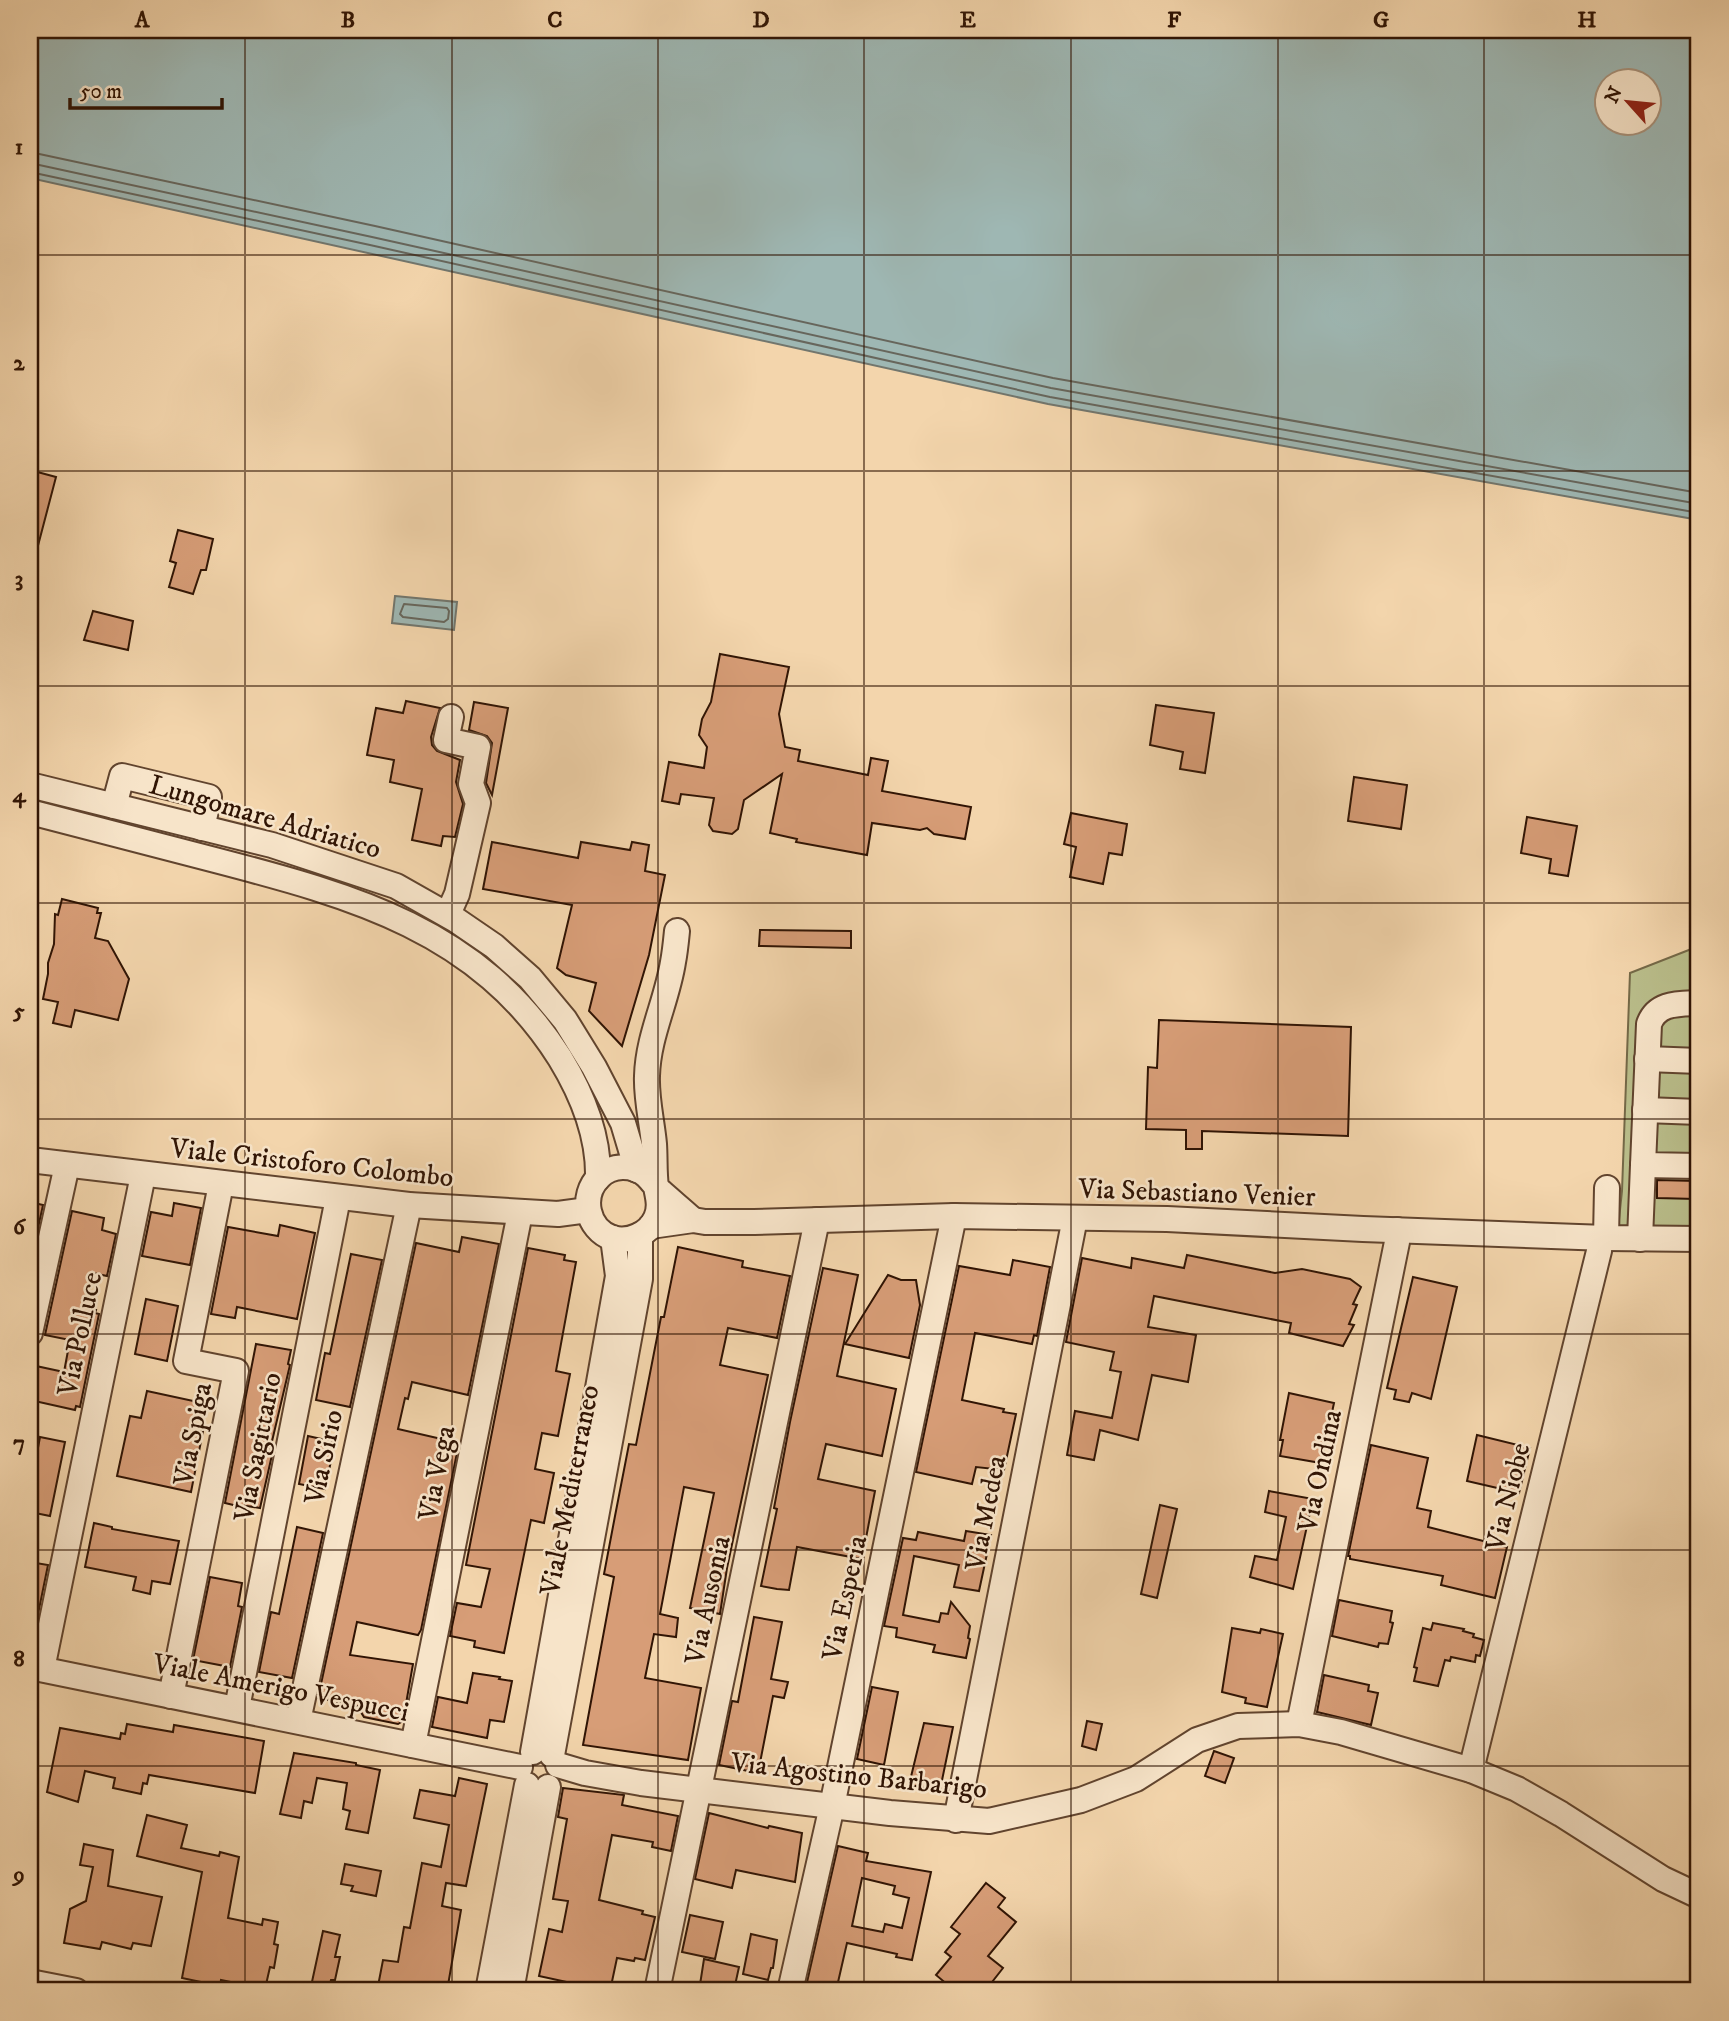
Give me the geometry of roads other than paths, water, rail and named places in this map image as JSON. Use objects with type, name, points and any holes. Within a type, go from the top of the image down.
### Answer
[{"type":"street","points":[[447,914],[457,894],[478,803],[471,784],[478,747],[446,740],[450,717]]},
{"type":"street","name":"Lungomare Adriatico","points":[[30,785],[272,845],[396,886],[447,914],[494,946],[530,978],[565,1020],[623,1123],[637,1170]]},
{"type":"street","name":"Lungomare Adriatico","points":[[30,812],[347,897],[413,926],[441,942],[511,997],[546,1036],[571,1076],[593,1131],[598,1156],[597,1178]]},
{"type":"street","points":[[677,931],[673,964],[652,1039],[647,1077],[661,1119],[656,1187],[659,1207],[645,1231],[622,1239],[613,1238],[597,1228],[588,1210],[591,1188],[597,1178],[616,1168],[637,1170],[644,1174],[656,1187],[693,1220]]},
{"type":"street","points":[[1640,1239],[1649,1024],[1652,1015],[1661,1008],[1699,1003]]},
{"type":"street","points":[[1647,1059],[1699,1061]]},
{"type":"street","points":[[597,1074],[625,1083],[647,1077]]},
{"type":"street","points":[[1645,1110],[1699,1112]]},
{"type":"street","name":"Viale Cristoforo Colombo","points":[[30,1160],[409,1205],[520,1213],[572,1213],[588,1210]]},
{"type":"street","points":[[30,1334],[67,1165]]},
{"type":"street","points":[[1643,1165],[1699,1166]]},
{"type":"street","name":"Via Polluce","points":[[36,1668],[143,1175]]},
{"type":"street","name":"Via Spiga","points":[[171,1696],[236,1371],[186,1361],[221,1184]]},
{"type":"street","name":"Via Niobe","points":[[1471,1770],[1603,1238],[1607,1188]]},
{"type":"street","name":"Via Sagittario","points":[[237,1708],[338,1198]]},
{"type":"street","name":"Via Sirio","points":[[298,1721],[409,1205]]},
{"type":"street","name":"Via Vega","points":[[413,1745],[520,1213]]},
{"type":"street","name":"Via Sebastiano Venier","points":[[645,1231],[693,1220],[717,1222],[954,1216],[1699,1239]]},
{"type":"street","name":"Via Esperia","points":[[790,1991],[832,1806],[954,1216]]},
{"type":"street","name":"Via Medea","points":[[956,1820],[1075,1218]]},
{"type":"street","name":"Via Ausonia","points":[[657,1991],[817,1220]]},
{"type":"street","name":"Via Ondina","points":[[1299,1724],[1397,1242],[1397,1230]]},
{"type":"street","name":"Viale Mediterraneo","points":[[488,1991],[542,1770],[640,1279],[645,1231]]},
{"type":"street","name":"Viale Mediterraneo","points":[[511,1991],[618,1276],[613,1238]]},
{"type":"street","name":"Viale Amerigo Vespucci","points":[[36,1668],[542,1770]]},
{"type":"street","name":"Via Agostino Barbarigo","points":[[542,1770],[585,1773],[832,1806],[956,1820],[989,1821],[1081,1800],[1136,1779],[1197,1740],[1238,1726],[1299,1724],[1340,1732],[1471,1770],[1517,1789],[1663,1880],[1699,1896]]},
{"type":"street","points":[[30,1983],[76,1991]]},
{"type":"water","points":[[30,30],[1699,30],[1699,520],[1048,404],[30,178]]},
{"type":"water","points":[[395,596],[457,602],[454,630],[392,623]]}]
